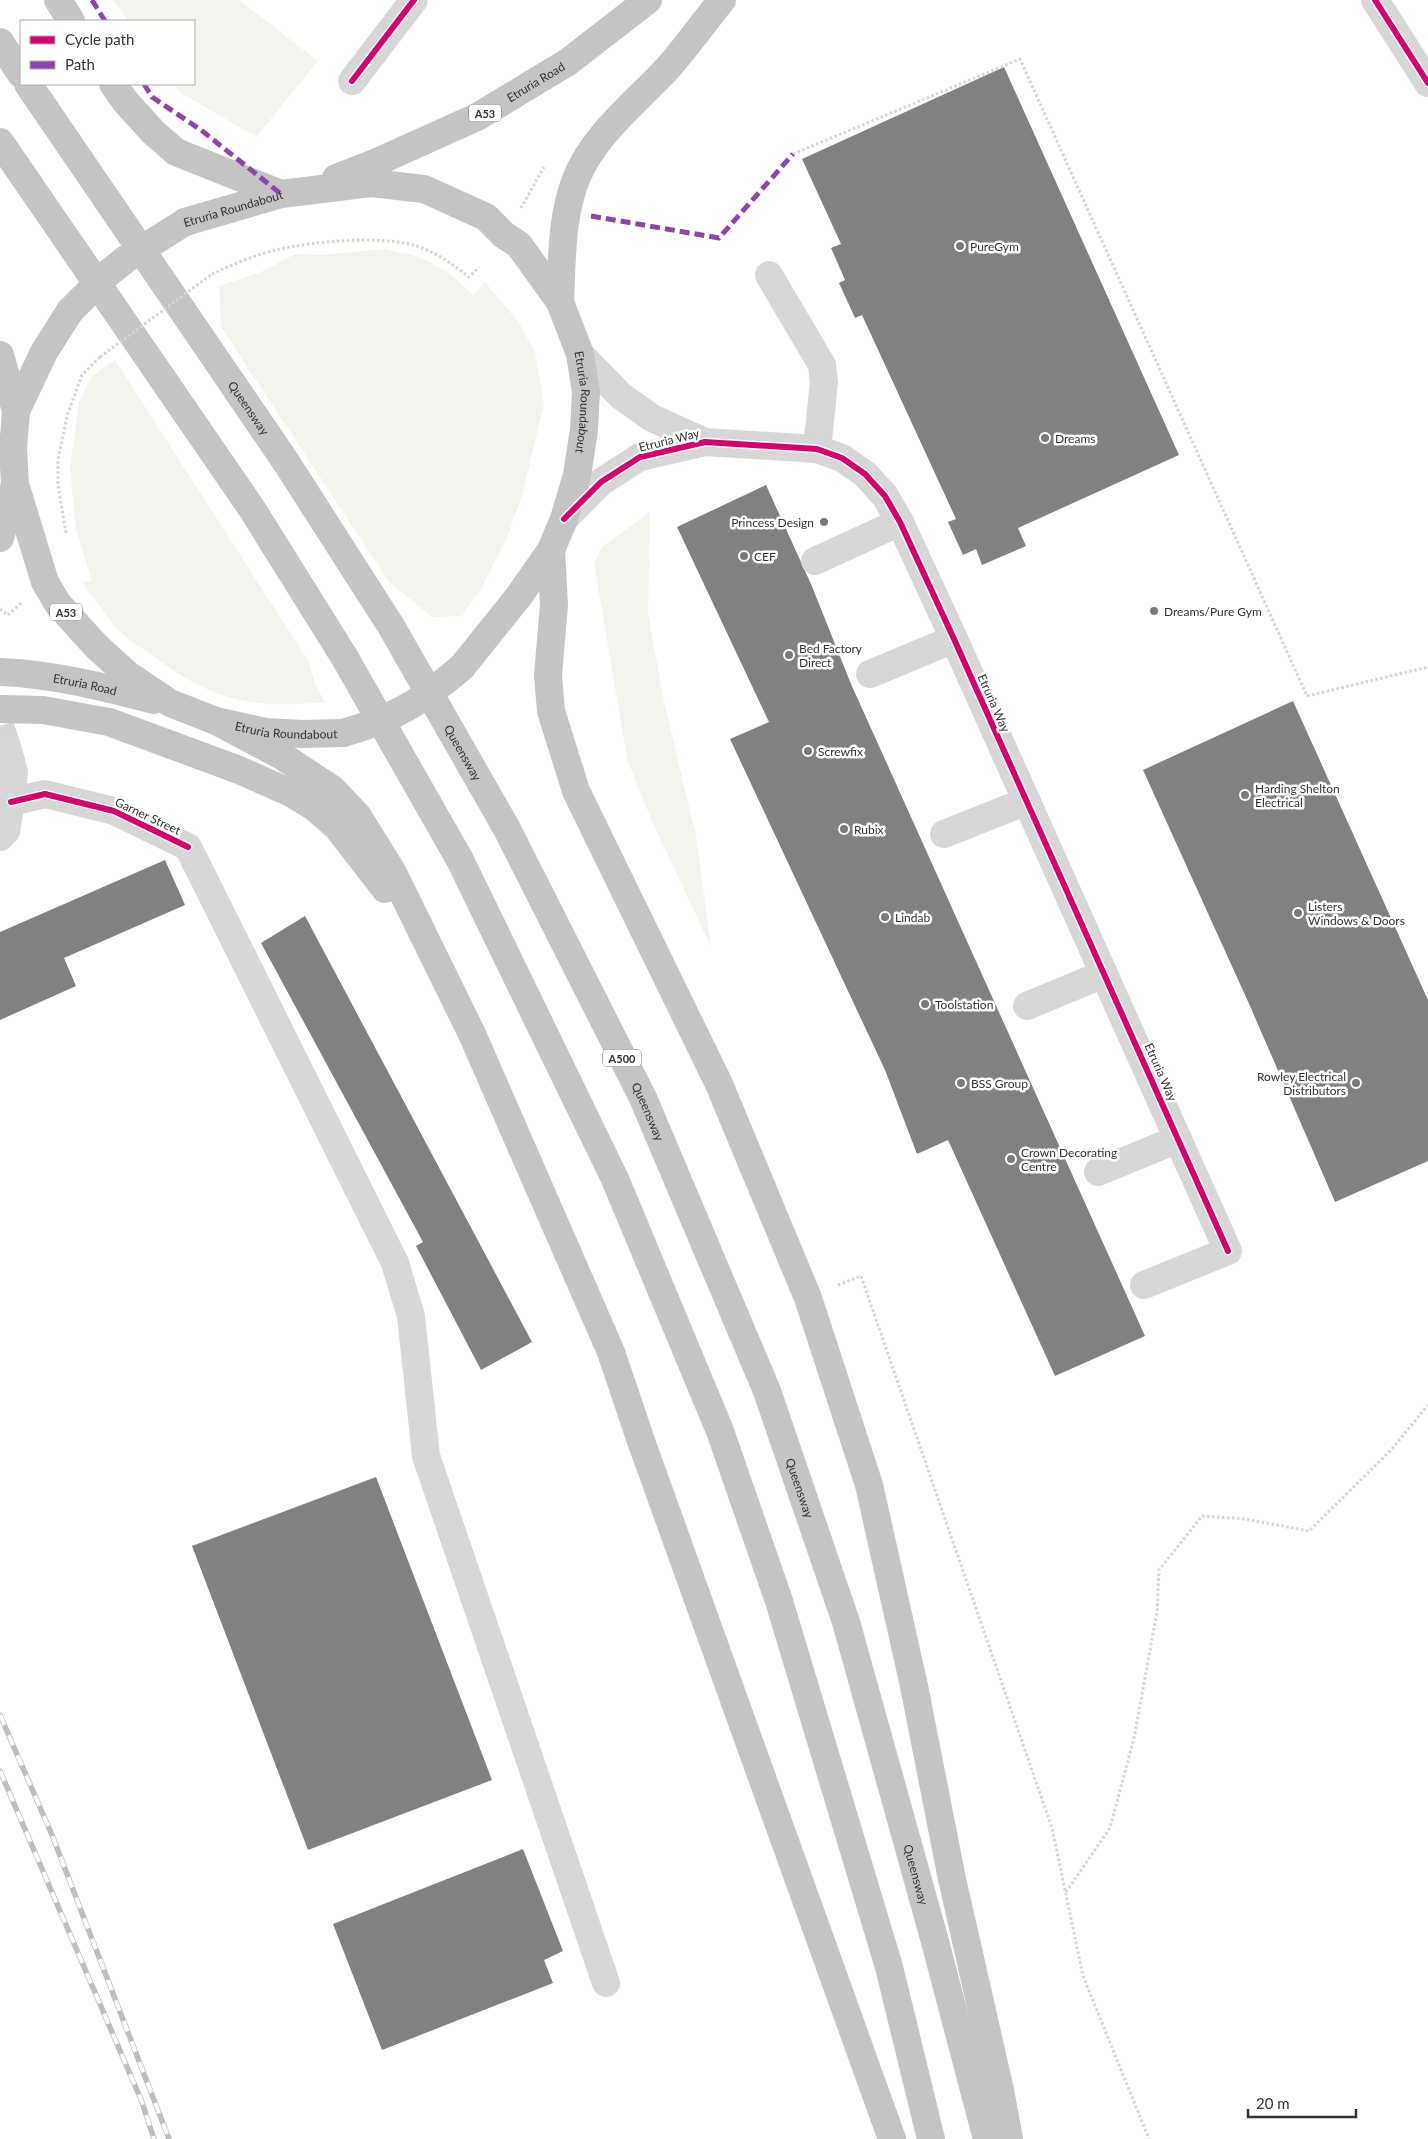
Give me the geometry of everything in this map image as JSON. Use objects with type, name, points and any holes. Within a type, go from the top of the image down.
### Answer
[{"type":"highway","points":[[58,0],[70,20]]},
{"type":"highway","name":"Etruria Road","points":[[291,193],[377,162],[477,117],[568,62],[648,0]]},
{"type":"highway","name":"A53","points":[[560,302],[562,240],[567,211],[576,179],[587,156],[666,69],[722,0]]},
{"type":"highway","points":[[0,42],[20,72]]},
{"type":"highway","name":"Queensway","points":[[29,85],[286,462],[391,626],[507,828],[643,1098],[766,1391],[846,1622],[934,1938],[987,2139]]},
{"type":"highway","points":[[114,85],[125,101],[153,132],[176,152],[291,193]]},
{"type":"highway","points":[[0,142],[252,509],[345,658],[460,860],[615,1179],[720,1431],[779,1601],[889,1967],[931,2139]]},
{"type":"highway","name":"Etruria Roundabout","points":[[371,183],[424,189],[486,217],[504,235],[520,245],[560,302],[580,354],[586,392],[584,430],[577,475],[564,519],[551,550],[519,596],[462,666],[435,690],[404,710],[376,724],[343,734],[266,732],[216,721],[170,704],[127,674],[97,647],[58,604],[45,582],[15,484],[13,449],[16,411],[44,352],[70,311],[106,275],[126,259],[186,222],[291,193],[371,183]]},
{"type":"highway","points":[[0,356],[16,411]]},
{"type":"highway","name":"A53","points":[[0,538],[15,484]]},
{"type":"highway","points":[[551,550],[554,605],[548,675],[552,711],[576,791],[719,1084],[808,1298],[869,1485],[912,1676],[952,1879],[1000,2090],[1009,2139]]},
{"type":"highway","name":"Etruria Road","points":[[0,672],[26,673],[79,682],[170,704]]},
{"type":"highway","points":[[0,709],[43,710],[109,722],[179,746],[239,770],[347,821]]},
{"type":"highway","points":[[216,721],[282,756],[332,789],[347,821],[433,955],[472,1034],[611,1352],[641,1441],[892,2139]]},
{"type":"street","points":[[1375,0],[1418,47],[1428,83]]},
{"type":"street","points":[[352,81],[407,3]]},
{"type":"street","points":[[769,275],[822,365],[824,382],[817,449]]},
{"type":"street","name":"Etruria Way","points":[[580,354],[621,396],[652,418],[705,442]]},
{"type":"street","name":"Etruria Way","points":[[564,519],[601,482],[640,457],[705,442],[817,449],[842,458],[865,474],[885,496],[900,522],[954,639],[1228,1251],[1144,1285]]},
{"type":"street","points":[[816,561],[900,522]]},
{"type":"street","points":[[870,674],[954,639]]},
{"type":"street","points":[[0,837],[6,831],[14,772],[7,747]]},
{"type":"street","name":"Garner Street","points":[[11,802],[46,794],[114,811],[188,847],[394,1263],[411,1316],[426,1456],[606,1983]]},
{"type":"street","points":[[944,834],[1027,801]]},
{"type":"street","points":[[1027,1006],[1104,974]]},
{"type":"street","points":[[1098,1172],[1178,1139]]},
{"type":"path","points":[[794,154],[1020,59],[1307,696],[1428,667]]},
{"type":"path","points":[[67,538],[58,485],[58,459],[68,413],[82,375],[100,358],[212,274],[275,250],[309,244],[370,239],[403,243],[426,249],[469,277],[478,267]]},
{"type":"path","points":[[0,609],[8,615],[45,582]]},
{"type":"path","points":[[808,1298],[860,1276],[1052,1828],[1083,1976],[1149,2139]]},
{"type":"path","points":[[1065,1892],[1110,1828],[1134,1738],[1157,1612],[1159,1570],[1202,1516],[1245,1519],[1309,1531],[1392,1449],[1428,1405]]},
{"type":"shaded area","points":[[113,0],[239,0],[318,61],[256,137],[178,91],[174,85],[195,85],[195,20],[127,20]]},
{"type":"shaded area","points":[[384,249],[420,257],[449,273],[474,295],[485,282],[519,323],[535,352],[544,404],[523,492],[507,538],[482,587],[462,616],[432,617],[389,582],[221,327],[219,286],[261,272],[295,254],[322,255]]},
{"type":"shaded area","points":[[115,360],[309,662],[315,684],[325,702],[275,704],[254,702],[234,699],[195,683],[119,631],[82,582],[92,581],[76,529],[70,469],[79,402],[91,377]]},
{"type":"shaded area","points":[[650,512],[648,614],[664,702],[696,836],[711,947],[651,819],[627,759],[594,563],[602,547]]},
{"type":"building","name":"PureGym","points":[[1004,67],[1179,455],[1018,528],[1026,546],[982,565],[976,549],[963,555],[948,522],[956,519],[862,315],[855,318],[839,283],[845,280],[831,248],[841,244],[802,159]]},
{"type":"building","points":[[766,485],[811,584],[851,684],[1145,1336],[1055,1376],[948,1140],[917,1154],[885,1070],[730,739],[769,722],[677,527]]},
{"type":"building","points":[[1293,701],[1428,1000],[1428,1161],[1335,1202],[1250,1006],[1143,770]]},
{"type":"building","points":[[165,860],[185,905],[64,958],[76,986],[0,1020],[0,932]]},
{"type":"building","points":[[305,916],[532,1342],[481,1370],[416,1246],[423,1242],[261,943]]},
{"type":"building","points":[[376,1477],[492,1780],[308,1850],[192,1546]]},
{"type":"building","points":[[523,1849],[563,1951],[544,1960],[553,1983],[382,2050],[333,1924]]},
{"type":"tunnel","points":[[0,726],[7,747]]},
{"type":"railway","points":[[0,1715],[52,1835],[169,2139]]},
{"type":"railway","points":[[0,1771],[142,2102],[154,2139]]},
{"type":"marked path","points":[[92,0],[104,20]]},
{"type":"marked path","points":[[145,85],[152,97],[201,130],[281,194]]},
{"type":"marked path","points":[[591,216],[719,238],[793,154]]},
{"type":"cycle path","points":[[352,81],[414,0]]},
{"type":"cycle path","points":[[1375,0],[1428,83]]},
{"type":"cycle path","points":[[564,519],[601,482],[640,457],[705,442],[817,449],[842,458],[865,474],[885,496],[900,522],[954,639],[1228,1251]]},
{"type":"cycle path","points":[[11,802],[45,794],[114,811],[188,847]]},
{"type":"place","name":"PureGym","points":[[960,246]]},
{"type":"place","name":"Dreams","points":[[1045,438]]},
{"type":"place","name":"Princess Design","points":[[824,522]]},
{"type":"place","name":"CEF","points":[[744,556]]},
{"type":"place","name":"Dreams/Pure Gym","points":[[1154,611]]},
{"type":"place","name":"Bed Factory Direct","points":[[789,655]]},
{"type":"place","name":"Screwfix","points":[[808,751]]},
{"type":"place","name":"Harding Shelton Electrical","points":[[1245,795]]},
{"type":"place","name":"Rubix","points":[[844,829]]},
{"type":"place","name":"Listers Windows & Doors","points":[[1298,913]]},
{"type":"place","name":"Lindab","points":[[885,917]]},
{"type":"place","name":"Toolstation","points":[[925,1004]]},
{"type":"place","name":"BSS Group","points":[[961,1083]]},
{"type":"place","name":"Rowley Electrical Distributors","points":[[1356,1083]]},
{"type":"place","name":"Crown Decorating Centre","points":[[1011,1159]]}]
